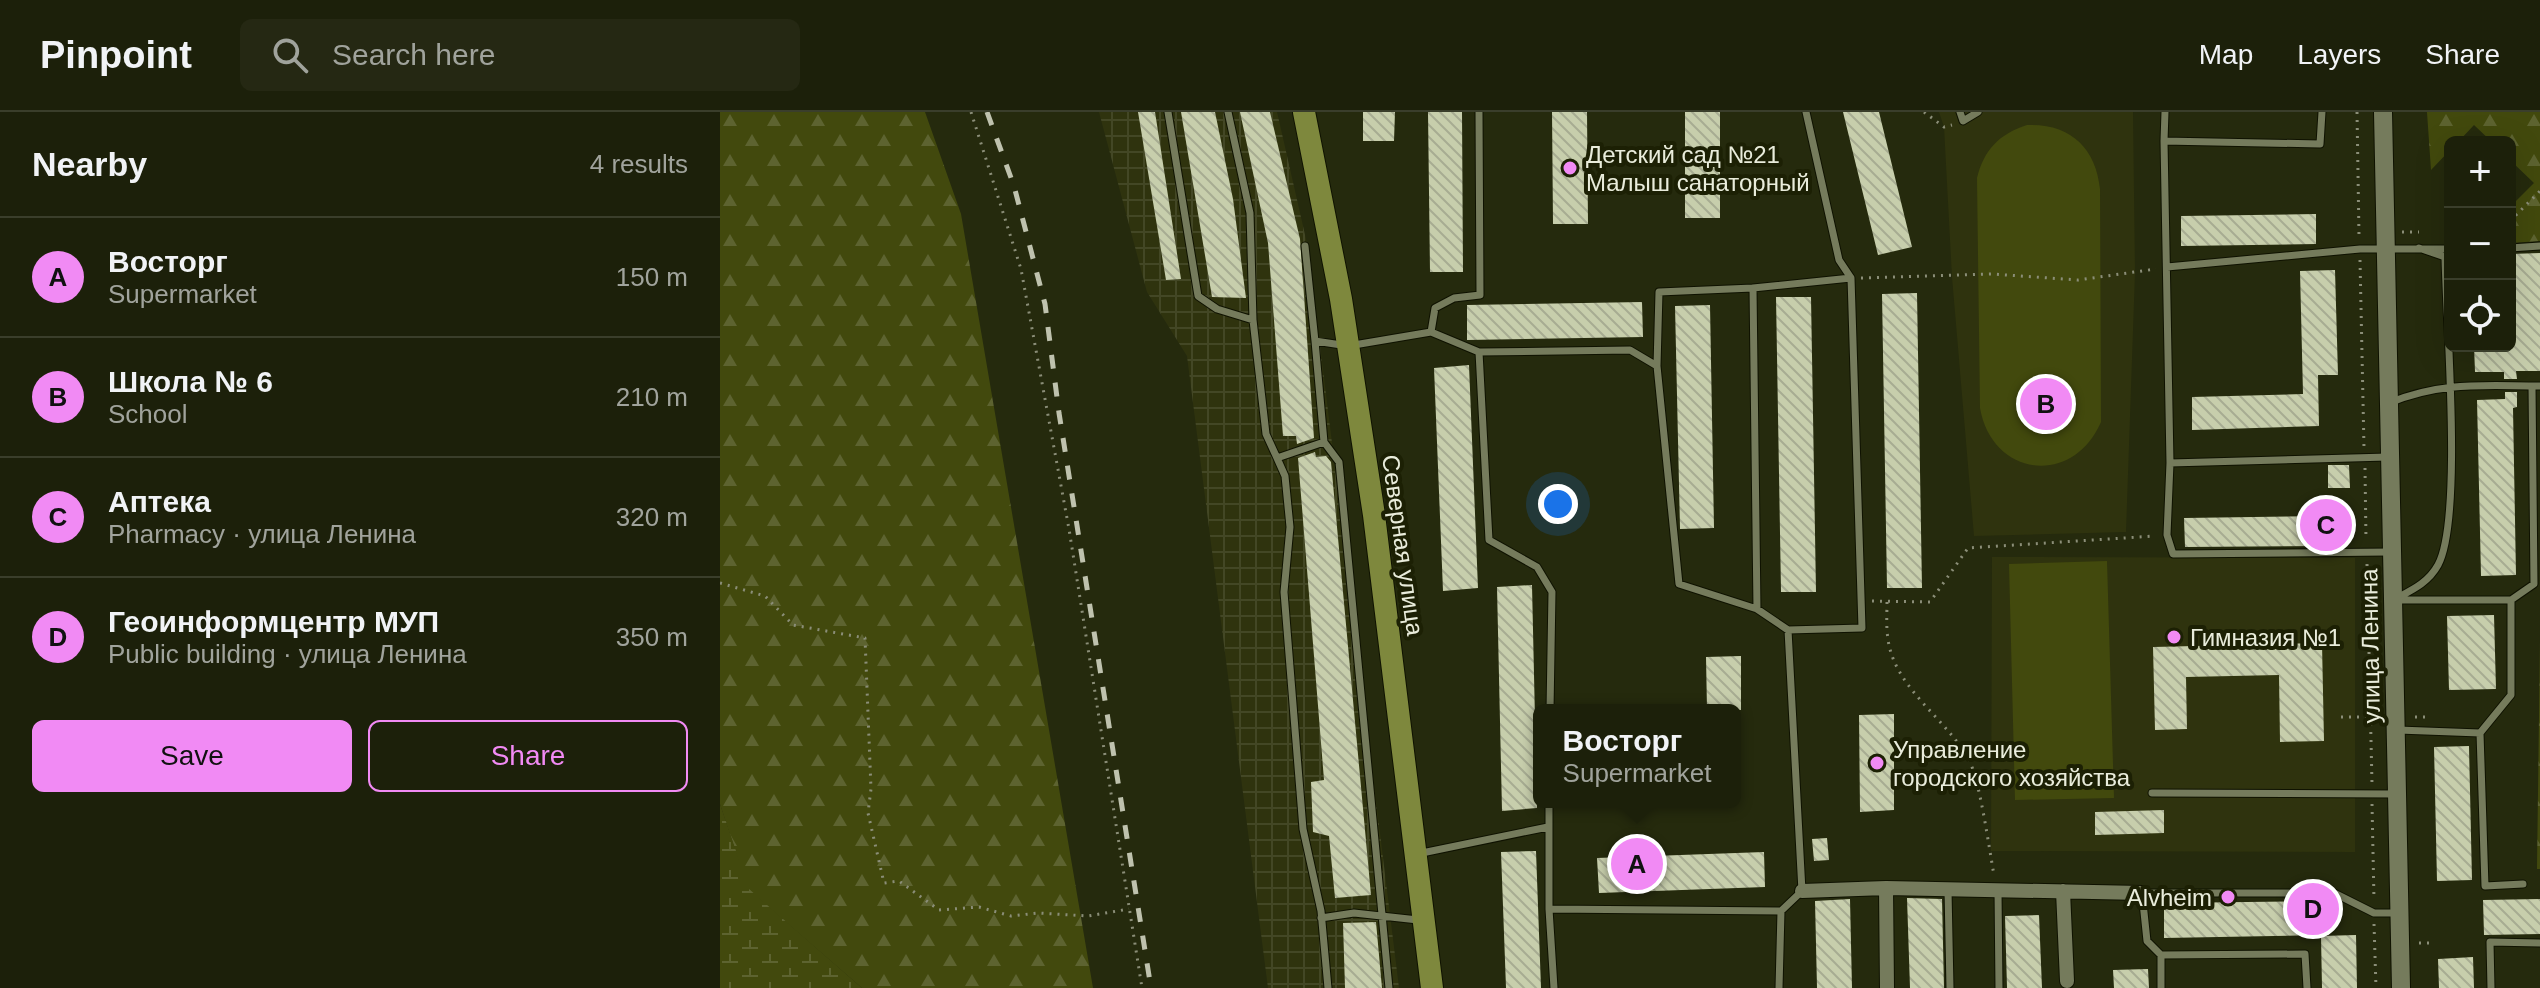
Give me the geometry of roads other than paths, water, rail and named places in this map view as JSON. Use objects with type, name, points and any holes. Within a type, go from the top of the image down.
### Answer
[{"type":"main road","name":"Северная улица","points":[[1304,112],[1348,346],[1417,854],[1432,988]]},
{"type":"street","name":"улица Ленина","points":[[2383,112],[2401,988]]},
{"type":"street","points":[[1802,891],[1886,888],[2142,893]]},
{"type":"street","points":[[1886,888],[1887,988]]},
{"type":"street","points":[[2063,891],[2067,981]]},
{"type":"lane","points":[[1168,112],[1198,296],[1217,309],[1253,320]]},
{"type":"lane","points":[[1228,112],[1250,213],[1253,320],[1266,434],[1285,476],[1290,527],[1284,592],[1303,829],[1321,918],[1328,988]]},
{"type":"lane","points":[[1431,332],[1435,308],[1454,298],[1480,295],[1479,112]]},
{"type":"lane","points":[[1806,112],[1839,260],[1851,278],[1862,628],[1788,630],[1757,609],[1679,584],[1657,366],[1659,292],[1753,288],[1851,278]]},
{"type":"lane","points":[[1960,112],[1963,121],[1978,112]]},
{"type":"lane","points":[[2165,112],[2170,463],[2167,535],[2173,554],[2392,552]]},
{"type":"lane","points":[[2164,141],[2320,144],[2322,112]]},
{"type":"lane","points":[[1305,246],[1324,442],[1339,462],[1389,988]]},
{"type":"lane","points":[[2516,248],[2540,246]]},
{"type":"lane","points":[[2393,600],[2425,583],[2439,564],[2449,516],[2445,257],[2419,248]]},
{"type":"lane","points":[[2167,267],[2360,249],[2444,249]]},
{"type":"lane","points":[[1753,288],[1757,609]]},
{"type":"lane","points":[[1315,341],[1348,346],[1431,332],[1479,352],[1630,350],[1657,366]]},
{"type":"lane","points":[[1479,352],[1489,540],[1537,567],[1552,592],[1550,704]]},
{"type":"lane","points":[[2389,403],[2421,390],[2448,385],[2536,386],[2534,584],[2511,600],[2393,600]]},
{"type":"lane","points":[[1277,458],[1324,442]]},
{"type":"lane","points":[[2170,463],[2390,457]]},
{"type":"lane","points":[[2511,600],[2511,695],[2480,733],[2485,886],[2523,884]]},
{"type":"lane","points":[[1549,909],[1781,911],[1802,891],[1788,630]]},
{"type":"lane","points":[[2395,730],[2480,733]]},
{"type":"lane","points":[[2152,793],[2397,795]]},
{"type":"lane","points":[[1549,808],[1549,909],[1554,988]]},
{"type":"lane","points":[[1417,854],[1548,827]]},
{"type":"lane","points":[[1948,890],[1950,988]]},
{"type":"lane","points":[[1998,890],[1999,988]]},
{"type":"lane","points":[[2161,988],[2161,955],[2147,941],[2142,893],[2334,893],[2374,913],[2399,913]]},
{"type":"lane","points":[[1779,988],[1781,911]]},
{"type":"lane","points":[[1321,918],[1354,913],[1424,921]]},
{"type":"lane","points":[[2491,988],[2490,942],[2540,943]]},
{"type":"lane","points":[[2161,955],[2305,954],[2307,988]]},
{"type":"railway","points":[[987,112],[1014,186],[1045,304],[1059,413],[1151,988]]},
{"type":"place","name":"Детский сад №21 Малыш санаторный","points":[[1570,168]]},
{"type":"place","name":"Школа № 6","points":[[2046,404]]},
{"type":"place","name":"Аптека","points":[[2326,525]]},
{"type":"place","name":"Гимназия №1","points":[[2174,637]]},
{"type":"place","name":"Управление городского хозяйства","points":[[1877,763]]},
{"type":"place","name":"Восторг","points":[[1637,864]]},
{"type":"place","name":"Alvheim","points":[[2228,897]]},
{"type":"place","name":"Геоинформцентр МУП","points":[[2313,909]]}]
